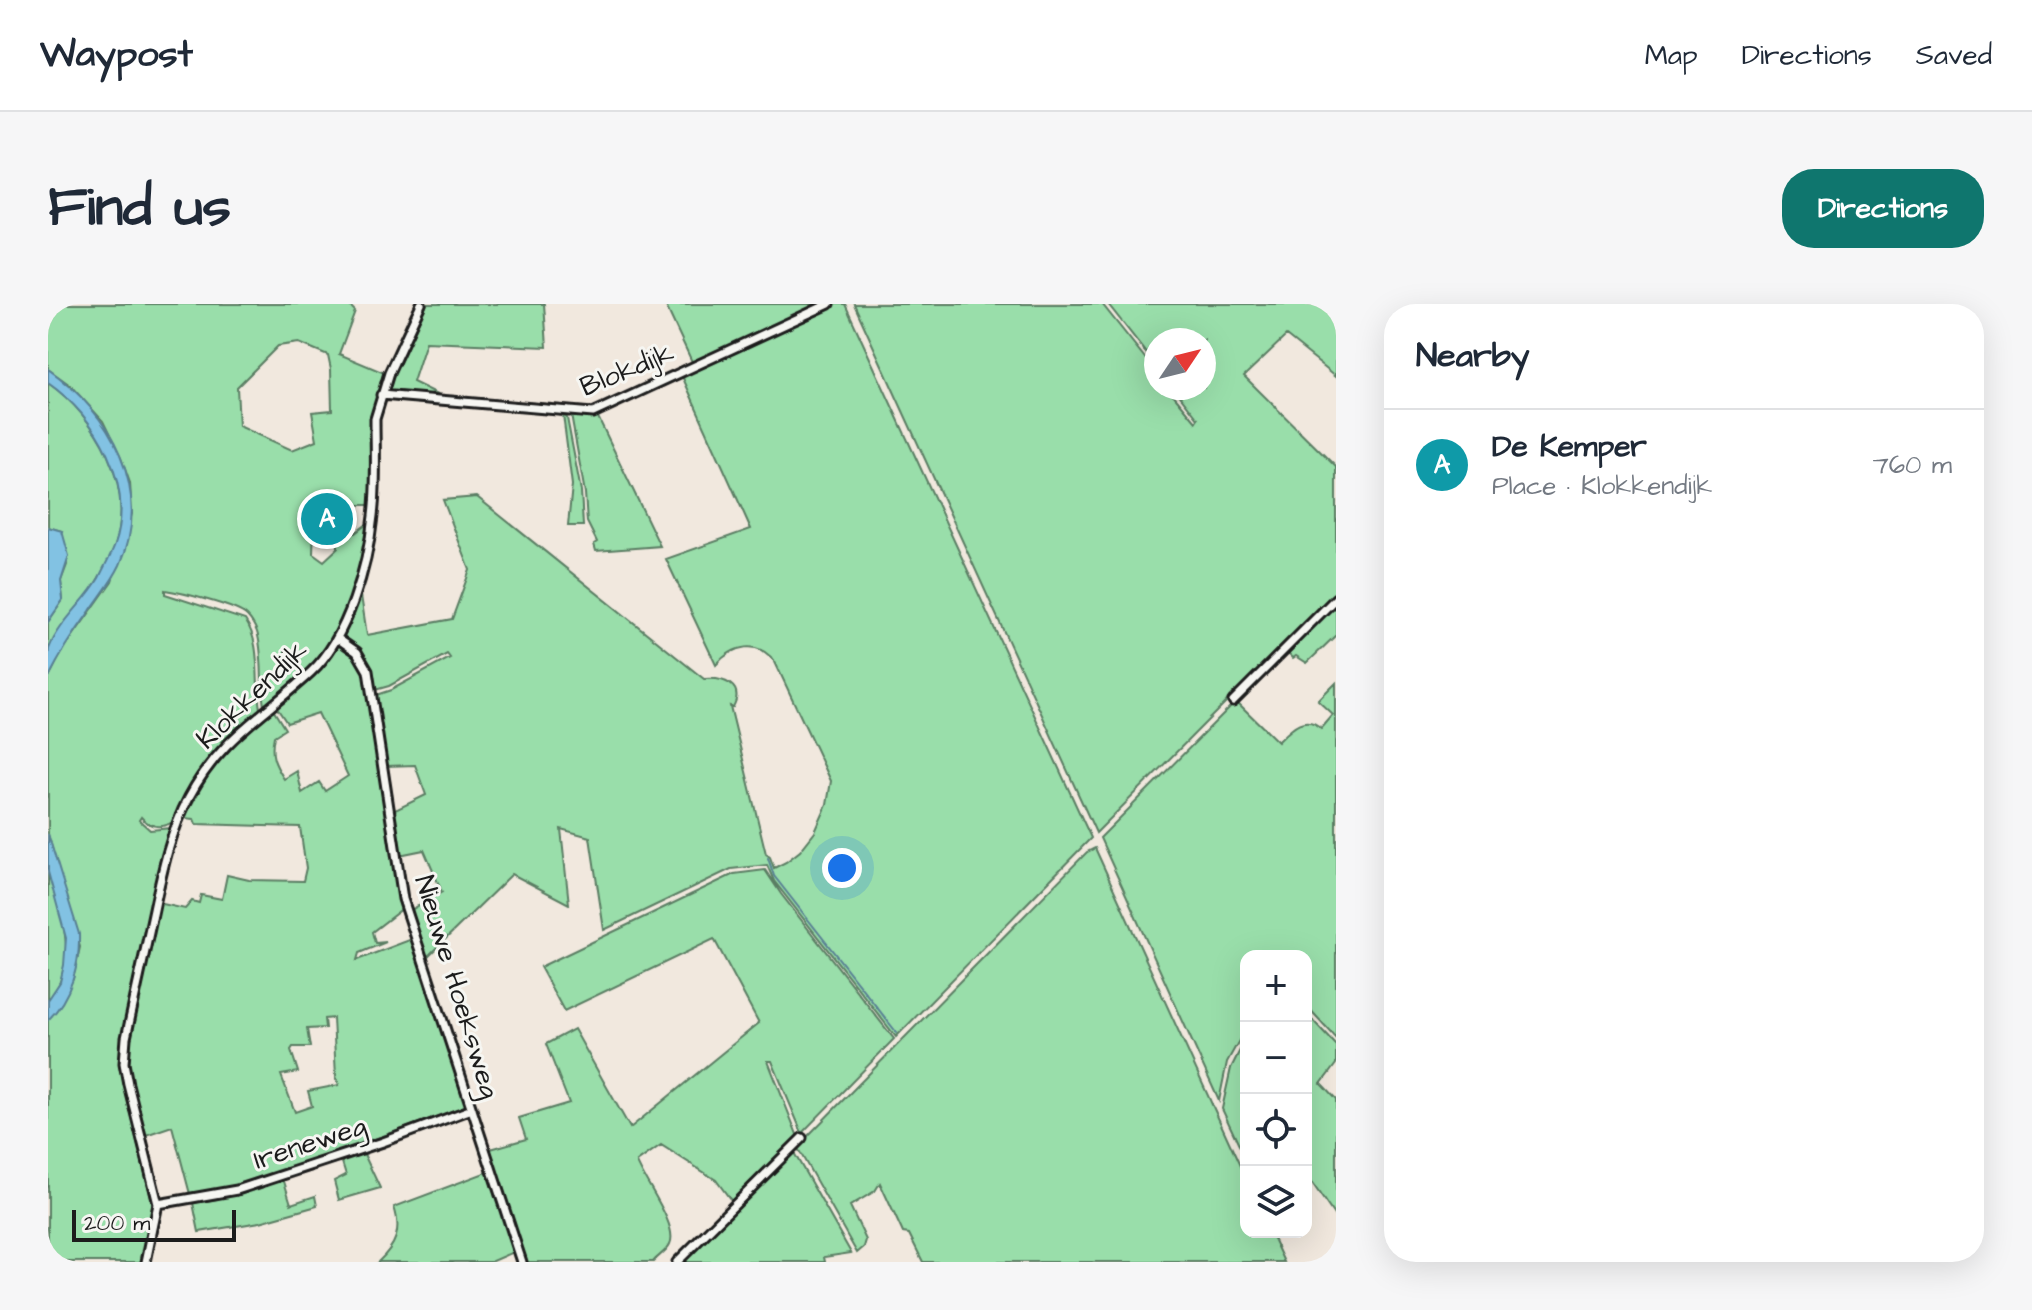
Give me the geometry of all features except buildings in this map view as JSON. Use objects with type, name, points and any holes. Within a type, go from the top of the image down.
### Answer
[{"type":"street","name":"Klokkendijk","points":[[146,1262],[158,1204],[124,1063],[126,1038],[164,862],[189,798],[221,749],[315,669],[337,638],[353,600],[370,538],[374,513],[375,419],[381,395],[421,304]]},
{"type":"street","name":"Blokdijk","points":[[381,395],[593,413],[829,304]]},
{"type":"street","points":[[1233,701],[1336,598]]},
{"type":"street","name":"Nieuwe Hoeksweg","points":[[337,638],[357,652],[368,671],[403,899],[522,1262]]},
{"type":"street","name":"Ireneweg","points":[[158,1204],[237,1190],[472,1109]]},
{"type":"street","points":[[677,1262],[802,1138]]},
{"type":"green space","points":[[48,304],[348,304],[355,311],[339,354],[387,374],[374,408],[372,505],[341,505],[315,500],[313,553],[324,561],[338,548],[337,534],[355,533],[371,521],[349,605],[316,663],[264,706],[259,641],[248,618],[221,604],[165,590],[165,594],[245,620],[256,651],[260,709],[210,759],[174,821],[157,826],[141,817],[139,820],[150,830],[172,828],[164,849],[121,1047],[122,1080],[152,1202],[152,1216],[141,1262],[48,1262],[48,1020],[73,979],[80,947],[48,834],[48,679],[63,650],[112,581],[132,514],[130,483],[103,421],[70,385],[48,369]],"holes":[[[299,343],[328,355],[332,410],[312,412],[317,440],[292,450],[239,426],[237,387],[278,346]]]},
{"type":"green space","points":[[427,304],[544,304],[547,347],[426,342],[413,382],[446,398],[386,393]]},
{"type":"green space","points":[[665,304],[822,304],[693,364]]},
{"type":"green space","points":[[835,304],[845,304],[1091,838],[896,1037],[774,881],[767,865],[731,869],[604,930],[590,837],[561,829],[569,904],[512,874],[425,959],[411,910],[442,892],[424,850],[399,855],[393,811],[426,795],[415,765],[386,766],[376,695],[450,658],[447,654],[389,686],[375,690],[365,659],[356,647],[342,637],[360,589],[367,635],[452,619],[470,570],[443,500],[477,497],[704,679],[725,681],[734,688],[736,699],[733,707],[730,706],[766,854],[774,868],[800,851],[815,832],[827,805],[831,781],[775,662],[761,650],[746,647],[730,653],[716,665],[666,559],[751,529],[682,376]]},
{"type":"green space","points":[[854,304],[1102,304],[1144,357],[1144,400],[1178,400],[1196,422],[1198,419],[1183,400],[1216,400],[1216,328],[1144,328],[1144,350],[1108,304],[1336,304],[1336,376],[1286,336],[1244,376],[1336,467],[1336,591],[1096,833]]},
{"type":"green space","points":[[48,383],[82,414],[107,455],[116,477],[120,522],[115,545],[102,573],[48,650],[48,622],[63,600],[61,581],[67,565],[62,531],[48,527]]},
{"type":"green space","points":[[563,415],[567,418],[581,491],[583,526],[568,526],[572,485]]},
{"type":"green space","points":[[571,415],[597,415],[660,546],[596,551],[594,544],[597,542],[587,522]]},
{"type":"green space","points":[[1336,600],[1336,635],[1307,663],[1296,656],[1293,658],[1286,651]]},
{"type":"green space","points":[[338,643],[363,662],[403,908],[372,932],[375,943],[386,942],[359,953],[357,960],[412,939],[466,1106],[245,1186],[191,1198],[172,1126],[143,1136],[127,1068],[158,903],[185,909],[192,901],[199,903],[201,895],[222,899],[227,875],[249,880],[303,881],[306,868],[300,827],[196,824],[194,819],[184,818],[219,756],[272,708],[285,729],[274,736],[272,748],[275,763],[284,779],[297,771],[302,793],[319,782],[325,791],[348,776],[318,713],[287,723],[275,705],[312,676]],"holes":[[[333,1018],[339,1085],[308,1091],[312,1106],[295,1112],[281,1075],[298,1072],[291,1050],[293,1047],[310,1047],[307,1029],[325,1028],[324,1019]]]},
{"type":"green space","points":[[1336,683],[1336,1038],[1312,1012],[1312,950],[1240,950],[1240,1039],[1227,1062],[1219,1101],[1100,838],[1236,701],[1278,742],[1303,723],[1321,729],[1333,715],[1318,701]]},
{"type":"green space","points":[[1095,848],[1240,1166],[1240,1238],[1273,1238],[1284,1262],[923,1262],[909,1234],[903,1233],[880,1183],[875,1191],[850,1206],[866,1240],[857,1253],[797,1147],[1087,852]]},
{"type":"green space","points":[[765,870],[894,1039],[802,1133],[772,1061],[768,1061],[798,1137],[733,1203],[716,1180],[661,1145],[637,1162],[665,1215],[671,1236],[669,1247],[653,1262],[525,1262],[487,1150],[526,1139],[519,1118],[569,1103],[546,1044],[574,1029],[630,1128],[759,1023],[714,939],[564,1011],[540,967],[734,874]]},
{"type":"green space","points":[[48,872],[62,921],[66,954],[64,971],[48,1000]]},
{"type":"green space","points":[[1312,1019],[1336,1045],[1336,1064],[1321,1084],[1336,1100],[1336,1218],[1312,1183]]},
{"type":"green space","points":[[1240,1050],[1240,1147],[1222,1109],[1231,1068]]},
{"type":"green space","points":[[793,1151],[851,1253],[824,1257],[825,1262],[683,1262]]},
{"type":"green space","points":[[363,1152],[380,1188],[339,1200],[334,1181],[346,1175],[341,1159]]},
{"type":"green space","points":[[487,1172],[514,1252],[491,1262],[378,1262],[396,1237],[394,1207]]},
{"type":"green space","points":[[283,1178],[291,1204],[315,1196],[317,1206],[260,1222],[199,1232],[193,1203],[217,1199]]},
{"type":"water","points":[[48,369],[71,387],[107,431],[120,455],[132,509],[129,537],[120,565],[48,679],[49,649],[53,639],[99,578],[115,544],[120,522],[120,499],[116,476],[96,433],[66,397],[48,383]]},
{"type":"water","points":[[48,527],[62,531],[69,556],[61,581],[63,600],[48,622]]},
{"type":"water","points":[[48,834],[79,934],[78,957],[72,980],[63,1002],[48,1020],[48,1000],[60,982],[66,938],[48,872]]},
{"type":"waterway","points":[[768,858],[774,876],[897,1033]]},
{"type":"place","name":"De Kemper","points":[[327,519]]}]
